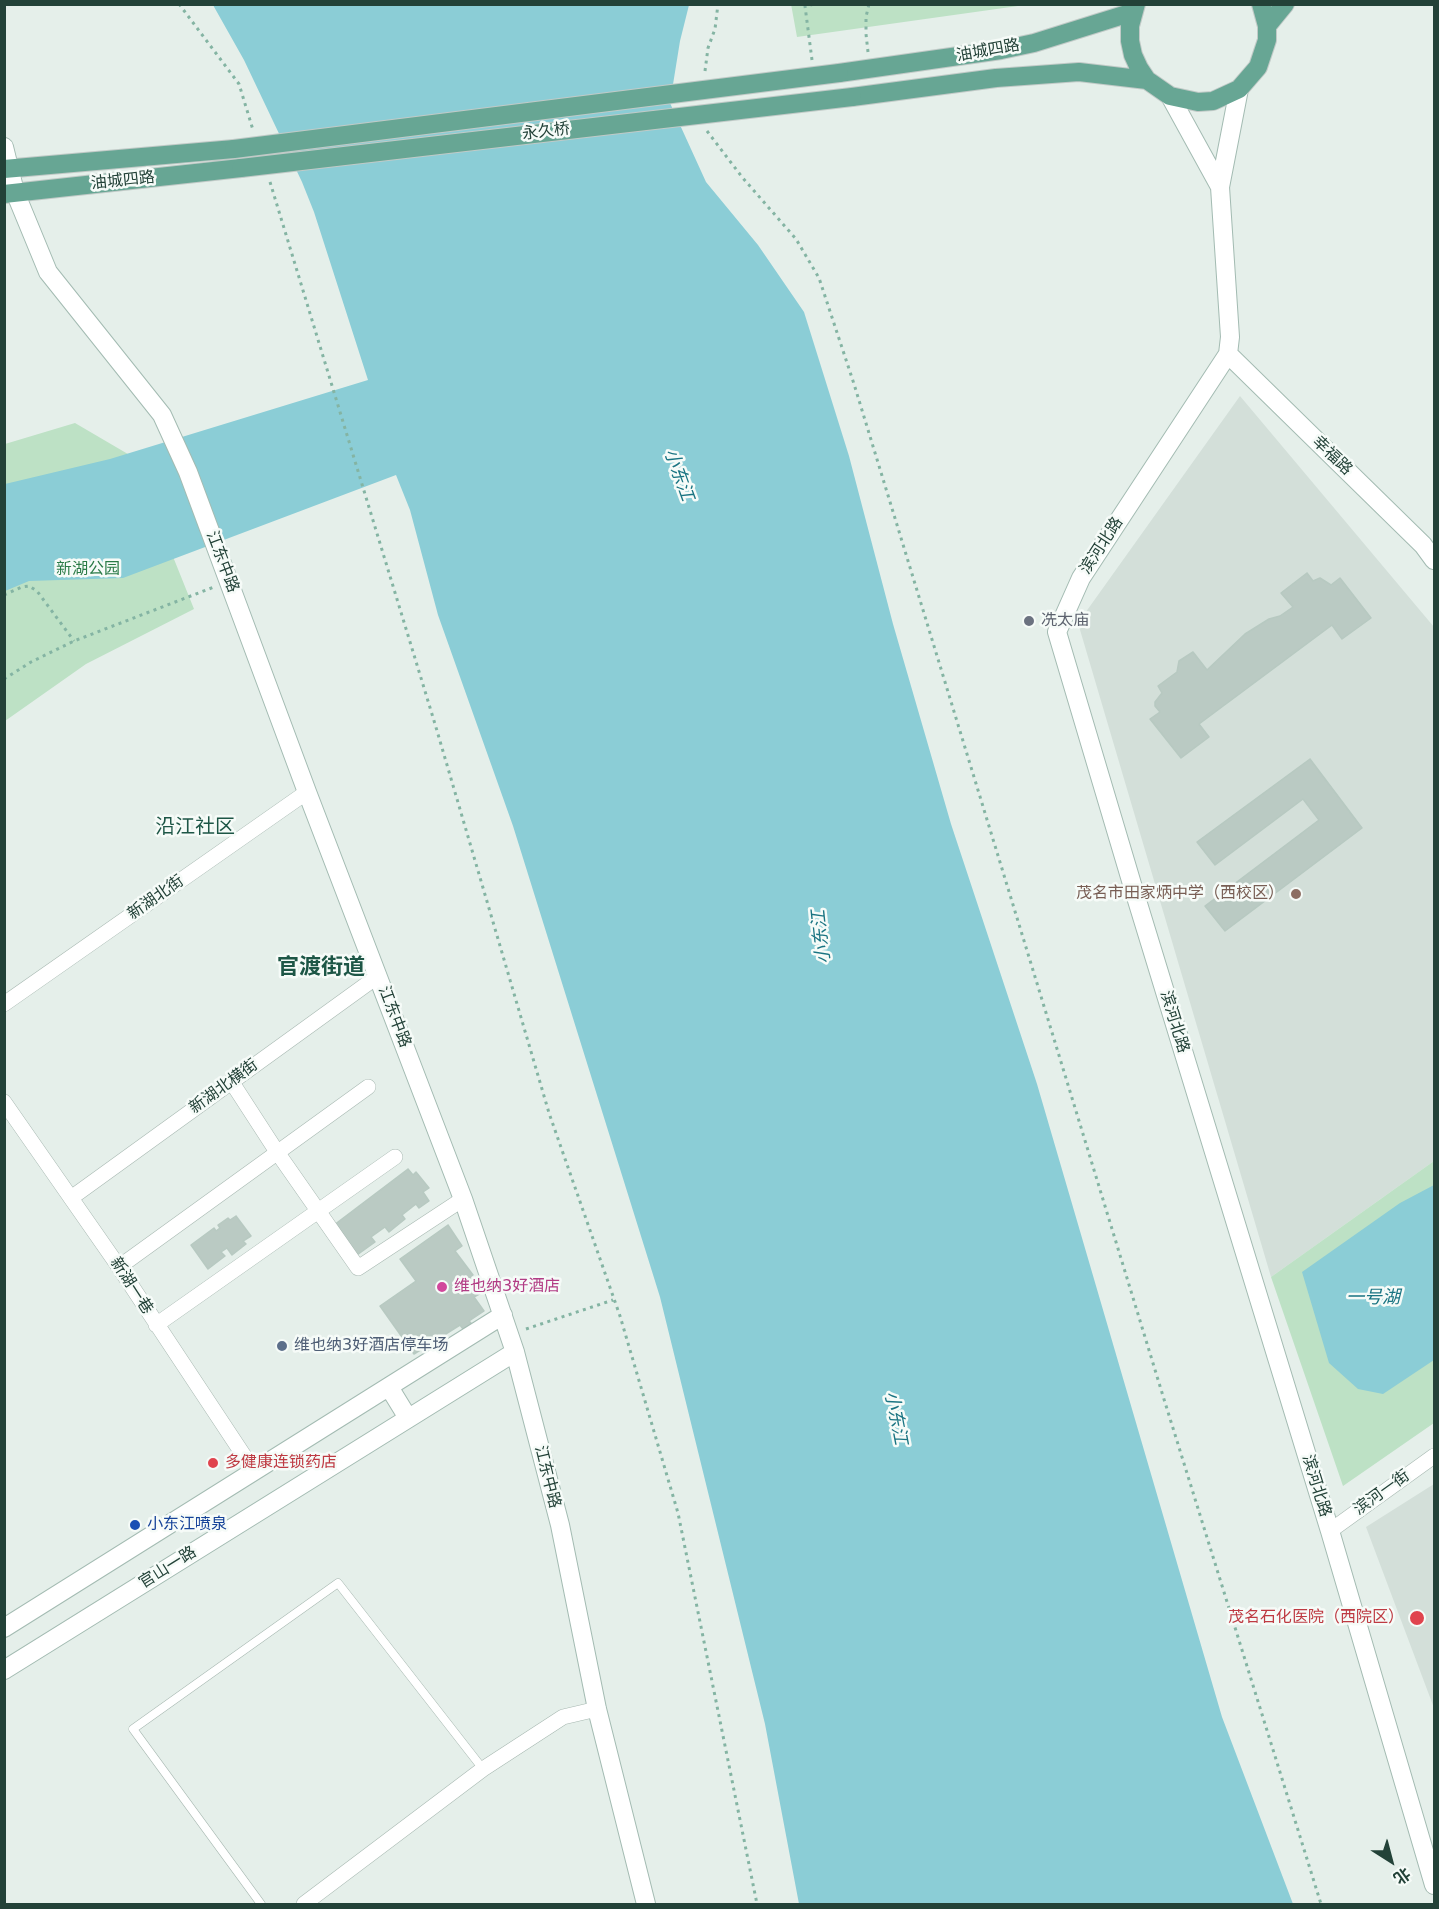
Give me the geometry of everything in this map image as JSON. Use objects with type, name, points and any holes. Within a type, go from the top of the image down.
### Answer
[{"type":"main road","points":[[1135,8],[1130,27],[1133,55],[1147,80],[1170,96],[1184,101],[1213,100],[1239,89],[1258,67],[1264,54],[1267,26],[1261,4]]},
{"type":"main road","points":[[1267,26],[1285,4]]},
{"type":"main road","name":"油城四路","points":[[839,73],[1001,50],[1034,43],[1135,8]]},
{"type":"main road","name":"油城四路","points":[[852,97],[979,80],[1079,72],[1147,80]]},
{"type":"main road","name":"永久桥","points":[[234,149],[839,73]]},
{"type":"main road","name":"永久桥","points":[[241,168],[852,97]]},
{"type":"main road","name":"油城四路","points":[[7,169],[234,149]]},
{"type":"main road","name":"油城四路","points":[[10,193],[241,168]]},
{"type":"street","points":[[1228,354],[1230,336],[1220,187],[1239,89]]},
{"type":"street","points":[[1170,96],[1220,187]]},
{"type":"street","name":"江东中路","points":[[4,147],[10,193],[48,272],[162,415],[188,472],[307,792],[463,1199],[512,1343],[560,1525],[597,1709],[646,1905]]},
{"type":"street","name":"幸福路","points":[[1228,354],[1414,537],[1434,560]]},
{"type":"street","name":"滨河北路","points":[[1228,354],[1081,578],[1057,632],[1330,1531],[1434,1885]]},
{"type":"street","name":"新湖北街","points":[[4,1004],[307,792]]},
{"type":"street","name":"新湖北横街","points":[[71,1198],[378,976]]},
{"type":"street","points":[[231,1081],[277,1152],[358,1268],[463,1199]]},
{"type":"street","points":[[119,1267],[368,1087]]},
{"type":"street","name":"新湖一巷","points":[[4,1102],[119,1267],[254,1471]]},
{"type":"street","points":[[156,1325],[395,1157]]},
{"type":"street","points":[[4,1628],[503,1315]]},
{"type":"street","name":"官山一路","points":[[4,1670],[408,1418],[512,1343]]},
{"type":"street","points":[[389,1387],[408,1418]]},
{"type":"street","name":"滨河一街","points":[[1330,1531],[1434,1456]]},
{"type":"street","points":[[304,1905],[483,1769],[563,1718],[597,1709]]},
{"type":"lane","points":[[261,1905],[134,1729],[338,1582],[483,1769]]},
{"type":"path","points":[[179,4],[239,84],[256,138]]},
{"type":"path","points":[[704,78],[718,4]]},
{"type":"path","points":[[814,76],[805,6],[815,4]]},
{"type":"path","points":[[869,4],[866,34],[871,69]]},
{"type":"path","points":[[885,4],[902,4]]},
{"type":"path","points":[[706,125],[707,134],[796,239],[819,278],[858,396],[1170,1419],[1322,1905]]},
{"type":"path","points":[[270,181],[438,735],[549,1113],[614,1300],[678,1513],[757,1905]]},
{"type":"path","points":[[4,679],[31,662],[74,641],[230,581]]},
{"type":"path","points":[[4,595],[29,586],[37,591],[74,641]]},
{"type":"path","points":[[512,1343],[614,1300]]},
{"type":"shaded area","name":"茂名市田家炳中学（西校区）","points":[[1240,396],[1434,627],[1434,1161],[1271,1277],[1078,623]]},
{"type":"shaded area","name":"茂名石化医院（西院区）","points":[[1434,1484],[1434,1708],[1366,1527]]},
{"type":"green space","points":[[791,4],[1025,4],[1025,5],[797,37]]},
{"type":"green space","name":"新湖公园","points":[[75,423],[133,457],[194,609],[86,664],[5,721],[5,444]]},
{"type":"green space","points":[[1434,1161],[1434,1423],[1343,1486],[1271,1277]]},
{"type":"water","name":"小东江","points":[[213,5],[689,5],[680,41],[670,103],[706,182],[758,245],[804,312],[849,456],[893,624],[951,824],[1037,1084],[1222,1717],[1293,1904],[799,1904],[765,1724],[660,1297],[513,826],[438,615],[410,510],[396,475],[123,578],[29,581],[5,591],[5,484],[110,459],[368,380],[314,212],[302,182],[244,60]]},
{"type":"water","name":"一号湖","points":[[1434,1185],[1434,1360],[1383,1394],[1358,1389],[1329,1363],[1302,1272],[1400,1203]]},
{"type":"building","points":[[1307,573],[1313,581],[1320,578],[1331,585],[1340,578],[1371,618],[1342,639],[1332,625],[1199,724],[1209,737],[1181,758],[1150,719],[1160,712],[1155,706],[1155,702],[1162,693],[1158,686],[1177,672],[1179,661],[1193,652],[1207,670],[1245,634],[1293,607],[1281,593]]},
{"type":"building","points":[[1310,759],[1362,828],[1225,931],[1205,906],[1319,820],[1303,799],[1215,865],[1197,842]]},
{"type":"building","points":[[408,1169],[413,1175],[416,1172],[429,1188],[423,1192],[429,1201],[419,1208],[416,1204],[402,1215],[405,1219],[389,1232],[385,1227],[371,1237],[375,1242],[357,1255],[334,1225]]},
{"type":"building","points":[[236,1216],[251,1236],[243,1241],[246,1244],[232,1255],[227,1248],[221,1252],[225,1256],[208,1269],[191,1245],[214,1228],[216,1231],[220,1228],[218,1225],[228,1218],[230,1220]]},
{"type":"building","name":"维也纳3好酒店","points":[[448,1225],[462,1246],[455,1251],[473,1275],[470,1277],[481,1293],[474,1297],[484,1311],[469,1321],[471,1323],[463,1329],[460,1325],[414,1354],[380,1306],[416,1281],[400,1259]]},
{"type":"place","name":"冼太庙","points":[[1029,621]]},
{"type":"place","name":"茂名市田家炳中学（西校区）","points":[[1296,894]]},
{"type":"place","name":"维也纳3好酒店","points":[[442,1287]]},
{"type":"place","name":"维也纳3好酒店停车场","points":[[282,1346]]},
{"type":"place","name":"多健康连锁药店","points":[[213,1463]]},
{"type":"place","name":"小东江喷泉","points":[[135,1525]]},
{"type":"place","name":"茂名石化医院（西院区）","points":[[1417,1618]]},
{"type":"district","name":"沿江社区","points":[[195,828]]},
{"type":"district","name":"官渡街道","points":[[321,968]]}]
